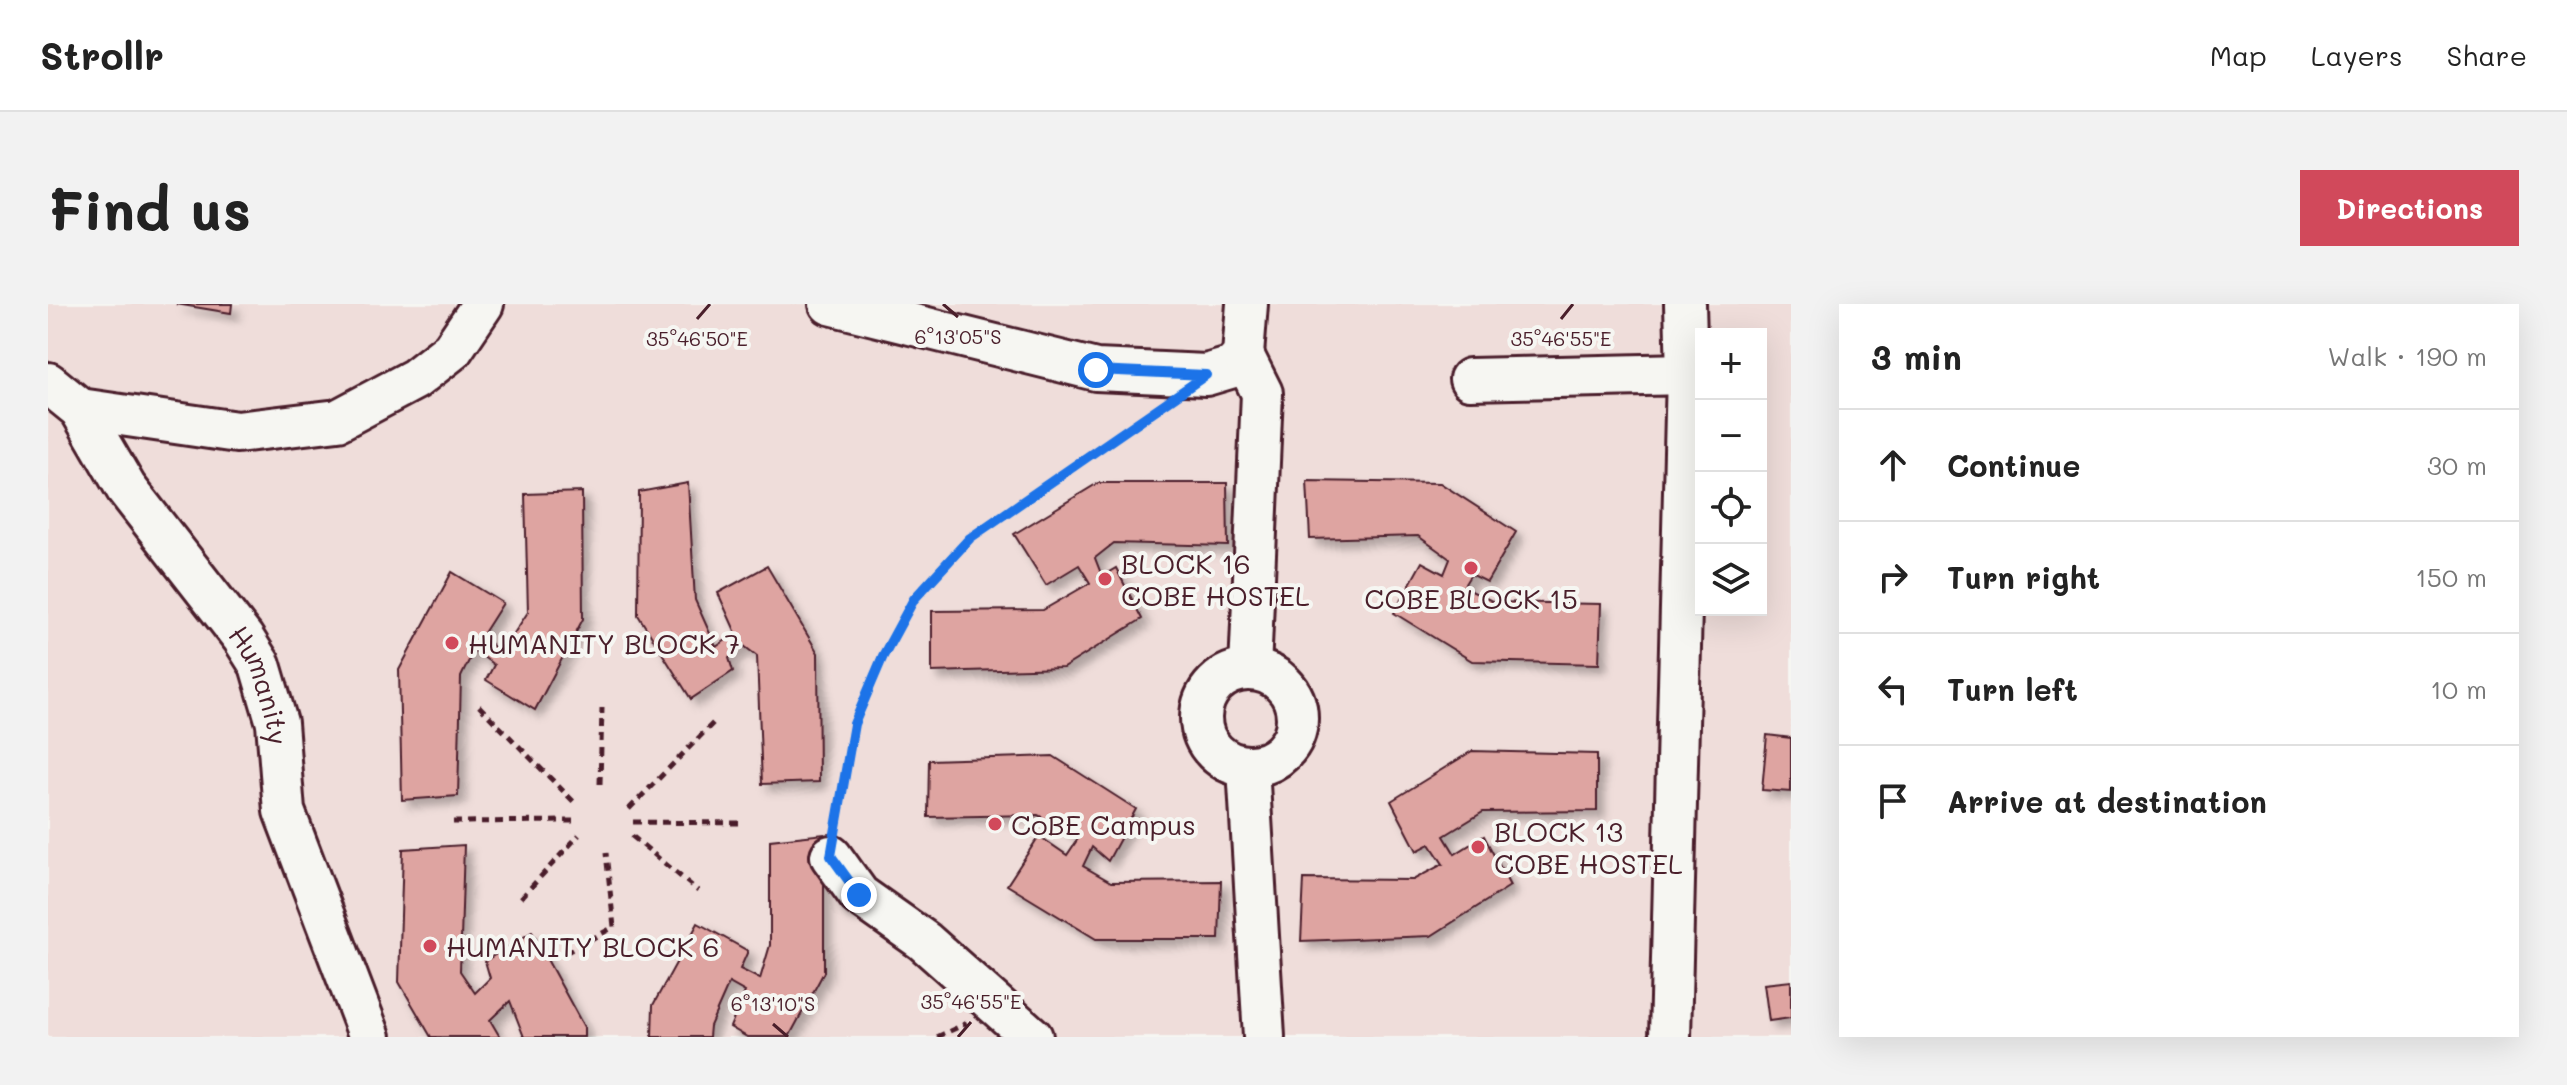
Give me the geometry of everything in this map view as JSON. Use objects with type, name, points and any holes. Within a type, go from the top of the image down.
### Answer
[{"type":"street","points":[[80,409],[237,432],[338,420],[415,379],[452,350],[483,304]]},
{"type":"street","points":[[830,304],[1096,370],[1206,375],[1233,367],[1243,355]]},
{"type":"street","points":[[1247,304],[1243,355],[1262,393],[1250,670]]},
{"type":"street","points":[[1670,1037],[1687,374],[1685,304]]},
{"type":"street","points":[[1470,379],[1687,374]]},
{"type":"street","name":"Humanity","points":[[48,383],[80,409],[126,488],[243,638],[260,665],[277,723],[284,811],[370,1037]]},
{"type":"street","points":[[1250,670],[1274,677],[1292,695],[1298,720],[1291,744],[1272,761],[1248,767],[1223,760],[1206,742],[1200,717],[1207,693],[1225,675],[1250,670]]},
{"type":"street","points":[[1248,767],[1264,1037]]},
{"type":"street","points":[[831,856],[859,895],[924,941],[1032,1037]]},
{"type":"path","points":[[831,856],[854,724],[883,656],[914,599],[970,538],[1206,375]]},
{"type":"path","points":[[479,706],[575,803]]},
{"type":"path","points":[[600,784],[602,708]]},
{"type":"path","points":[[629,809],[716,720]]},
{"type":"path","points":[[453,822],[573,821]]},
{"type":"path","points":[[633,822],[740,823]]},
{"type":"path","points":[[521,898],[579,835]]},
{"type":"path","points":[[632,836],[698,891]]},
{"type":"path","points":[[565,953],[614,927],[606,853]]},
{"type":"shaded area","name":"CoBE Campus","points":[[48,304],[1791,304],[1791,1037],[48,1037]]},
{"type":"building","points":[[176,304],[232,304],[231,313]]},
{"type":"building","name":"COBE BLOCK 15","points":[[1307,481],[1440,483],[1516,532],[1487,582],[1471,574],[1463,587],[1494,602],[1601,604],[1599,664],[1472,661],[1394,613],[1422,562],[1444,574],[1450,559],[1418,536],[1310,539]]},
{"type":"building","points":[[688,483],[695,600],[716,647],[736,633],[718,593],[767,566],[818,653],[819,782],[762,784],[757,656],[744,646],[729,658],[733,671],[691,699],[638,615],[639,492]]},
{"type":"building","name":"BLOCK 16 COBE HOSTEL","points":[[1098,483],[1227,483],[1228,546],[1114,543],[1095,558],[1102,576],[1116,568],[1142,619],[1063,668],[932,672],[932,611],[1043,610],[1090,583],[1079,565],[1046,585],[1014,534]]},
{"type":"building","name":"HUMANITY BLOCK 7","points":[[582,492],[583,619],[535,710],[486,680],[494,665],[474,650],[461,677],[458,796],[402,800],[399,670],[452,572],[503,603],[482,636],[501,653],[528,612],[525,494]]},
{"type":"building","points":[[1767,735],[1791,738],[1791,792],[1762,790]]},
{"type":"building","name":"BLOCK 13 COBE HOSTEL","points":[[1472,751],[1597,754],[1597,811],[1483,812],[1444,836],[1455,854],[1484,836],[1510,886],[1431,936],[1301,941],[1304,879],[1413,880],[1443,864],[1430,844],[1417,851],[1391,801]]},
{"type":"building","points":[[1053,756],[1136,809],[1108,861],[1092,847],[1083,866],[1111,882],[1221,881],[1219,939],[1096,939],[1007,885],[1039,836],[1067,855],[1079,837],[1038,815],[928,817],[929,760]]},
{"type":"building","points":[[824,834],[824,972],[789,1037],[747,1037],[730,1027],[745,992],[729,983],[710,1026],[709,1037],[652,1037],[653,1005],[698,923],[748,951],[740,969],[760,979],[770,945],[770,840]]},
{"type":"building","name":"HUMANITY BLOCK 6","points":[[464,845],[460,971],[475,993],[490,978],[485,961],[532,932],[584,1027],[584,1037],[524,1037],[510,1001],[490,1020],[500,1037],[431,1037],[399,982],[403,849]]},
{"type":"building","points":[[1791,981],[1791,1018],[1769,1021],[1764,984]]},
{"type":"place","name":"COBE BLOCK 15","points":[[1471,568]]},
{"type":"place","name":"BLOCK 16 COBE HOSTEL","points":[[1105,579]]},
{"type":"place","name":"HUMANITY BLOCK 7","points":[[452,643]]},
{"type":"place","name":"CoBE Campus","points":[[995,824]]},
{"type":"place","name":"BLOCK 13 COBE HOSTEL","points":[[1478,847]]},
{"type":"place","name":"HUMANITY BLOCK 6","points":[[430,946]]},
{"type":"route","points":[[859,895],[831,856],[854,724],[883,656],[914,599],[970,538],[1206,375],[1096,370]]}]
